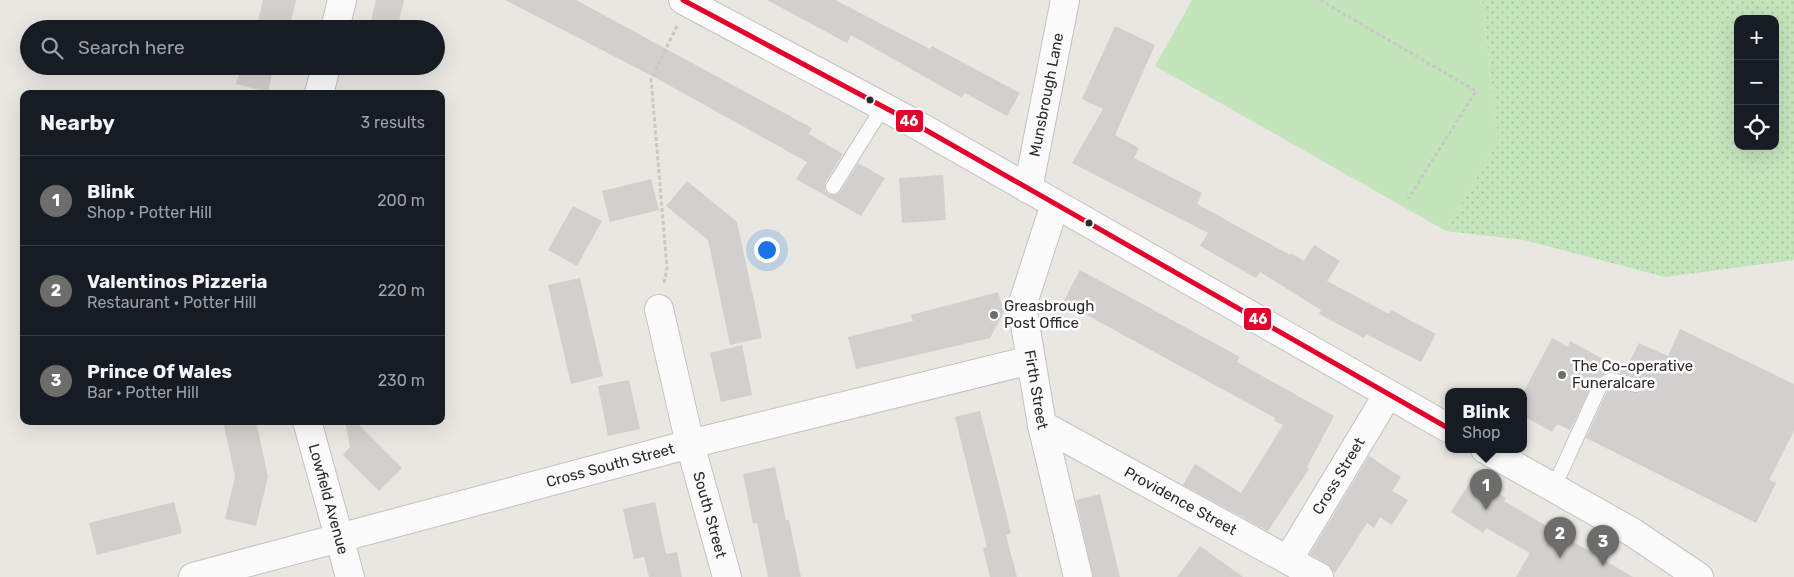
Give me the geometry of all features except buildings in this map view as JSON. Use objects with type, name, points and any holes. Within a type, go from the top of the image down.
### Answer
[{"type":"street","points":[[337,20],[342,0]]},
{"type":"street","name":"Munsbrough Lane","points":[[1028,189],[1065,0]]},
{"type":"street","points":[[686,2],[883,107],[1445,426]]},
{"type":"street","points":[[320,90],[324,75]]},
{"type":"street","name":"Firth Street","points":[[1055,204],[1022,306],[1042,425],[1078,577]]},
{"type":"street","name":"South Street","points":[[659,309],[690,444],[727,577]]},
{"type":"street","name":"Cross South Street","points":[[193,577],[690,444],[1031,360]]},
{"type":"street","name":"Cross Street","points":[[1288,560],[1388,394]]},
{"type":"street","name":"Lowfield Avenue","points":[[309,425],[350,577]]},
{"type":"street","name":"Providence Street","points":[[1042,425],[1319,577]]},
{"type":"street","points":[[1492,453],[1632,532],[1687,574]]},
{"type":"lane","points":[[833,188],[883,107]]},
{"type":"lane","points":[[1554,487],[1600,386],[1611,380],[1636,385]]},
{"type":"path","points":[[1320,0],[1476,91],[1408,199]]},
{"type":"path","points":[[659,309],[667,268],[651,79],[686,2]]},
{"type":"green space","points":[[1192,0],[1482,0],[1498,141],[1446,231],[1155,66]]},
{"type":"green space","points":[[1482,0],[1794,0],[1794,260],[1665,277],[1524,240],[1446,231],[1498,141]]},
{"type":"transit line","name":"46","points":[[683,0],[910,121],[1445,426]]},
{"type":"place","name":"Greasbrough Post Office","points":[[994,315]]},
{"type":"place","name":"The Co-operative Funeralcare","points":[[1562,375]]},
{"type":"place","name":"Blink","points":[[1486,510]]},
{"type":"place","name":"Valentinos Pizzeria","points":[[1560,558]]},
{"type":"place","name":"Prince Of Wales","points":[[1603,566]]}]
